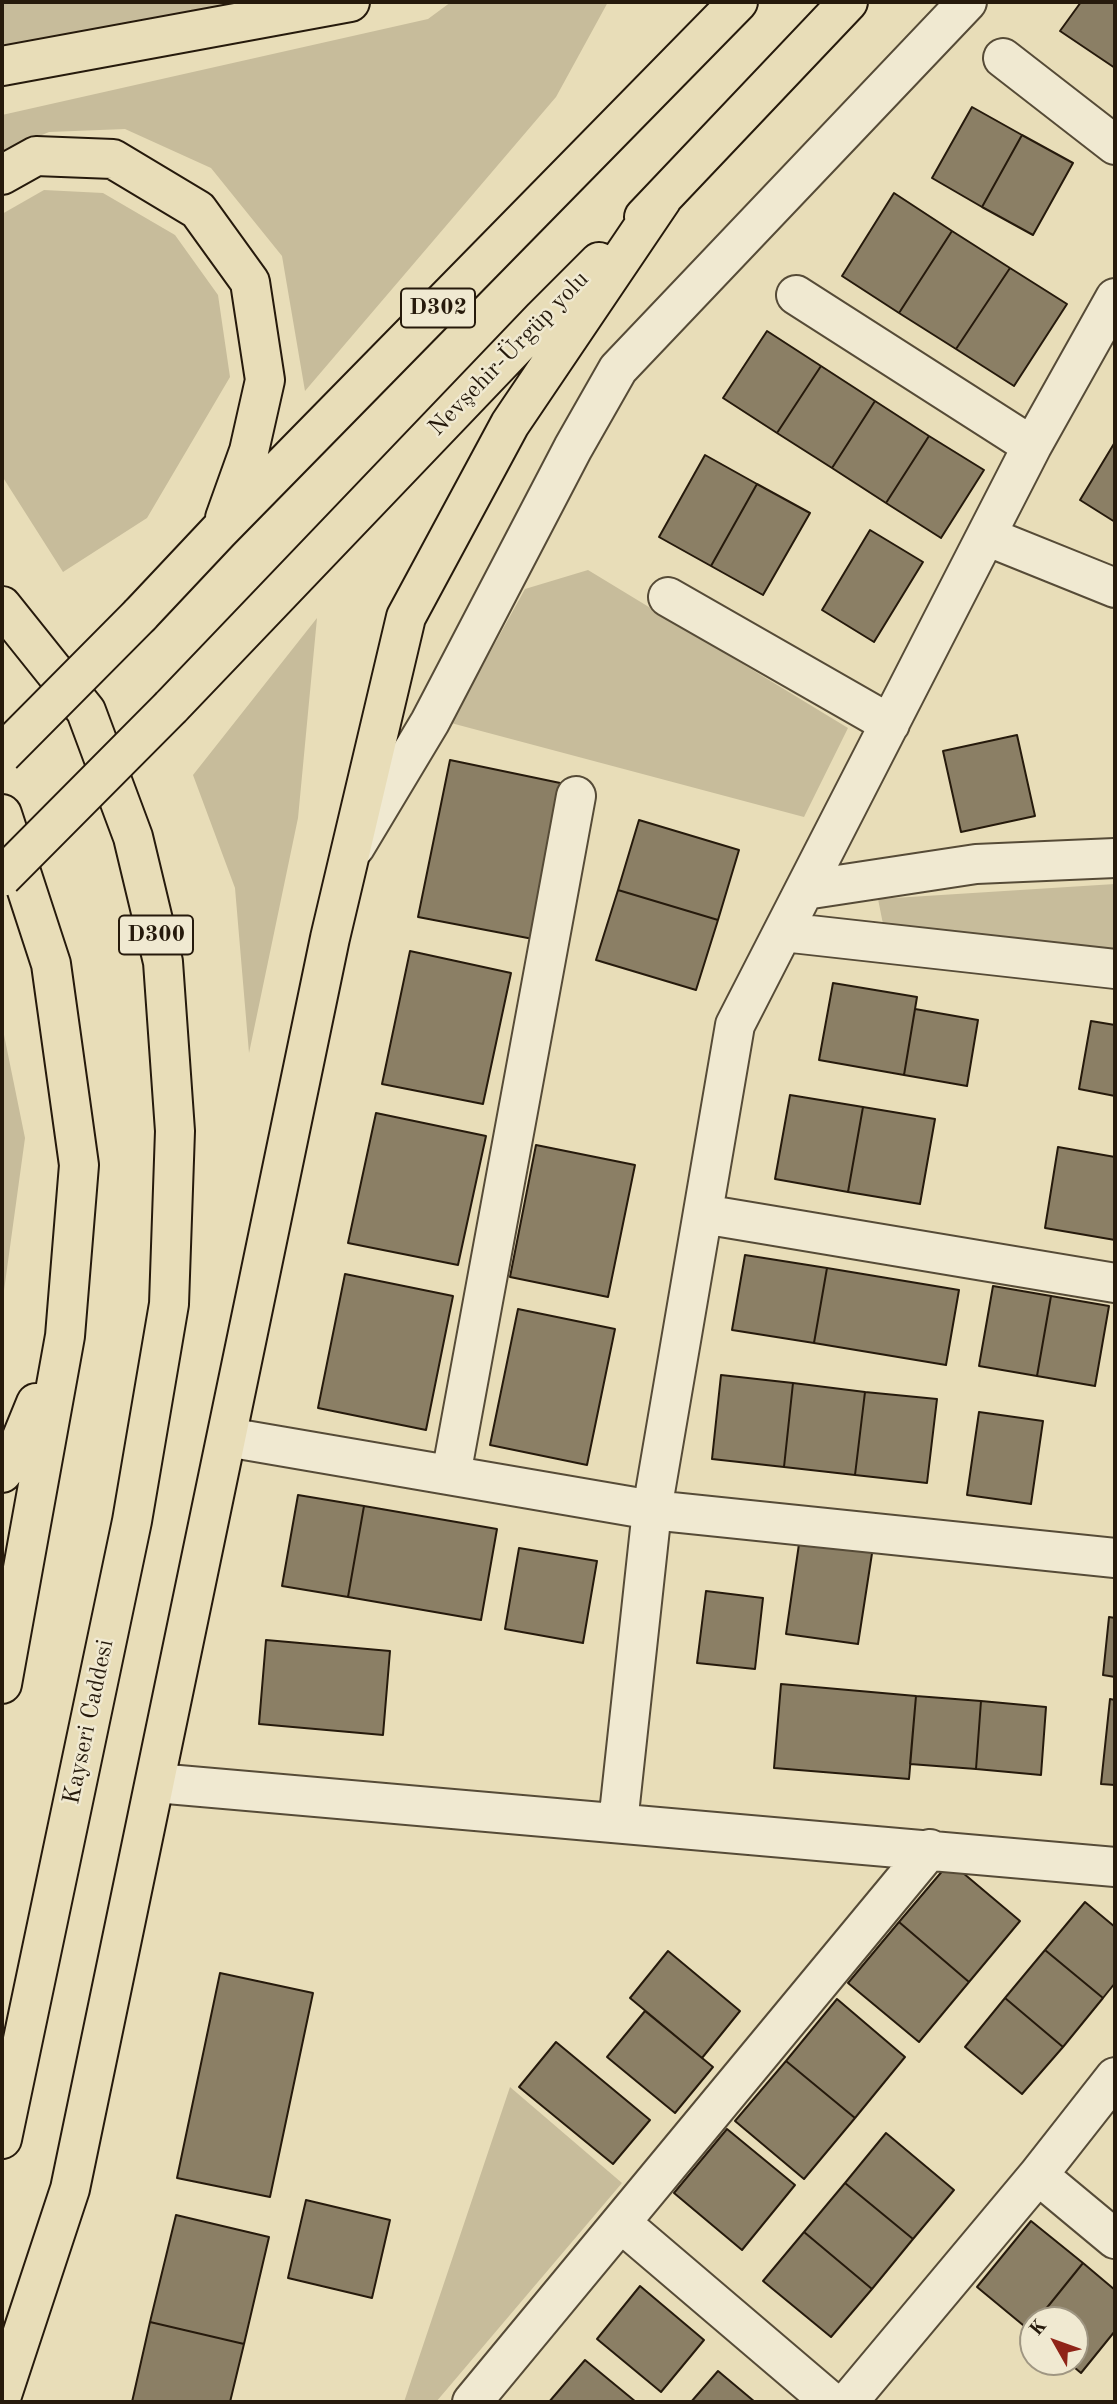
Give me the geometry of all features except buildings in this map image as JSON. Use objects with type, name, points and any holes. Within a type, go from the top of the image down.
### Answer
[{"type":"highway","name":"D302","points":[[2,754],[738,2]]},
{"type":"highway","name":"Nevşehir-Ürgüp yolu","points":[[2,877],[171,707],[543,317],[662,199],[848,2]]},
{"type":"highway","points":[[2,66],[326,4]]},
{"type":"highway","points":[[2,175],[36,156],[113,159],[198,209],[250,282],[265,380],[250,451],[219,531]]},
{"type":"highway","points":[[2,2395],[69,2189],[156,1783],[330,938],[406,617],[510,424],[662,199]]},
{"type":"highway","name":"Kayseri Caddesi","points":[[2,2139],[132,1521],[169,1304],[175,1131],[163,962],[133,837],[86,712],[4,605]]},
{"type":"highway","points":[[2,814],[51,964],[79,1165],[65,1336],[2,1685]]},
{"type":"highway","points":[[2,1473],[13,1459],[65,1336]]},
{"type":"street","points":[[349,858],[429,722],[573,448],[618,369],[967,2]]},
{"type":"street","points":[[1003,58],[1115,145]]},
{"type":"street","points":[[796,295],[1032,446]]},
{"type":"street","points":[[618,1823],[652,1510],[735,1025],[1032,446],[1115,298]]},
{"type":"street","points":[[986,536],[1115,587]]},
{"type":"street","points":[[668,597],[890,724]]},
{"type":"street","points":[[451,1475],[576,796]]},
{"type":"street","points":[[805,890],[976,864],[1115,858]]},
{"type":"street","points":[[783,932],[1115,969]]},
{"type":"street","points":[[703,1214],[1115,1283]]},
{"type":"street","points":[[227,1437],[652,1510],[1115,1558]]},
{"type":"street","points":[[156,1783],[1115,1867]]},
{"type":"street","points":[[472,2402],[930,1849]]},
{"type":"street","points":[[848,2402],[1038,2175],[1115,2077]]},
{"type":"street","points":[[1038,2175],[1115,2239]]},
{"type":"street","points":[[621,2223],[831,2402]]},
{"type":"shaded area","points":[[2,2],[250,2],[2,52]]},
{"type":"shaded area","points":[[451,2],[608,2],[556,97],[305,391],[282,256],[211,168],[125,129],[49,132],[2,152],[2,115],[428,19]]},
{"type":"shaded area","points":[[44,190],[103,193],[175,235],[218,295],[230,377],[147,518],[63,572],[2,476],[2,214]]},
{"type":"shaded area","points":[[588,570],[848,728],[804,817],[451,723],[525,589]]},
{"type":"shaded area","points":[[317,618],[298,818],[249,1053],[235,888],[193,775]]},
{"type":"shaded area","points":[[1115,884],[1115,949],[883,924],[878,899]]},
{"type":"shaded area","points":[[2,1025],[25,1138],[2,1305]]},
{"type":"shaded area","points":[[510,2087],[622,2183],[436,2402],[404,2402]]}]
